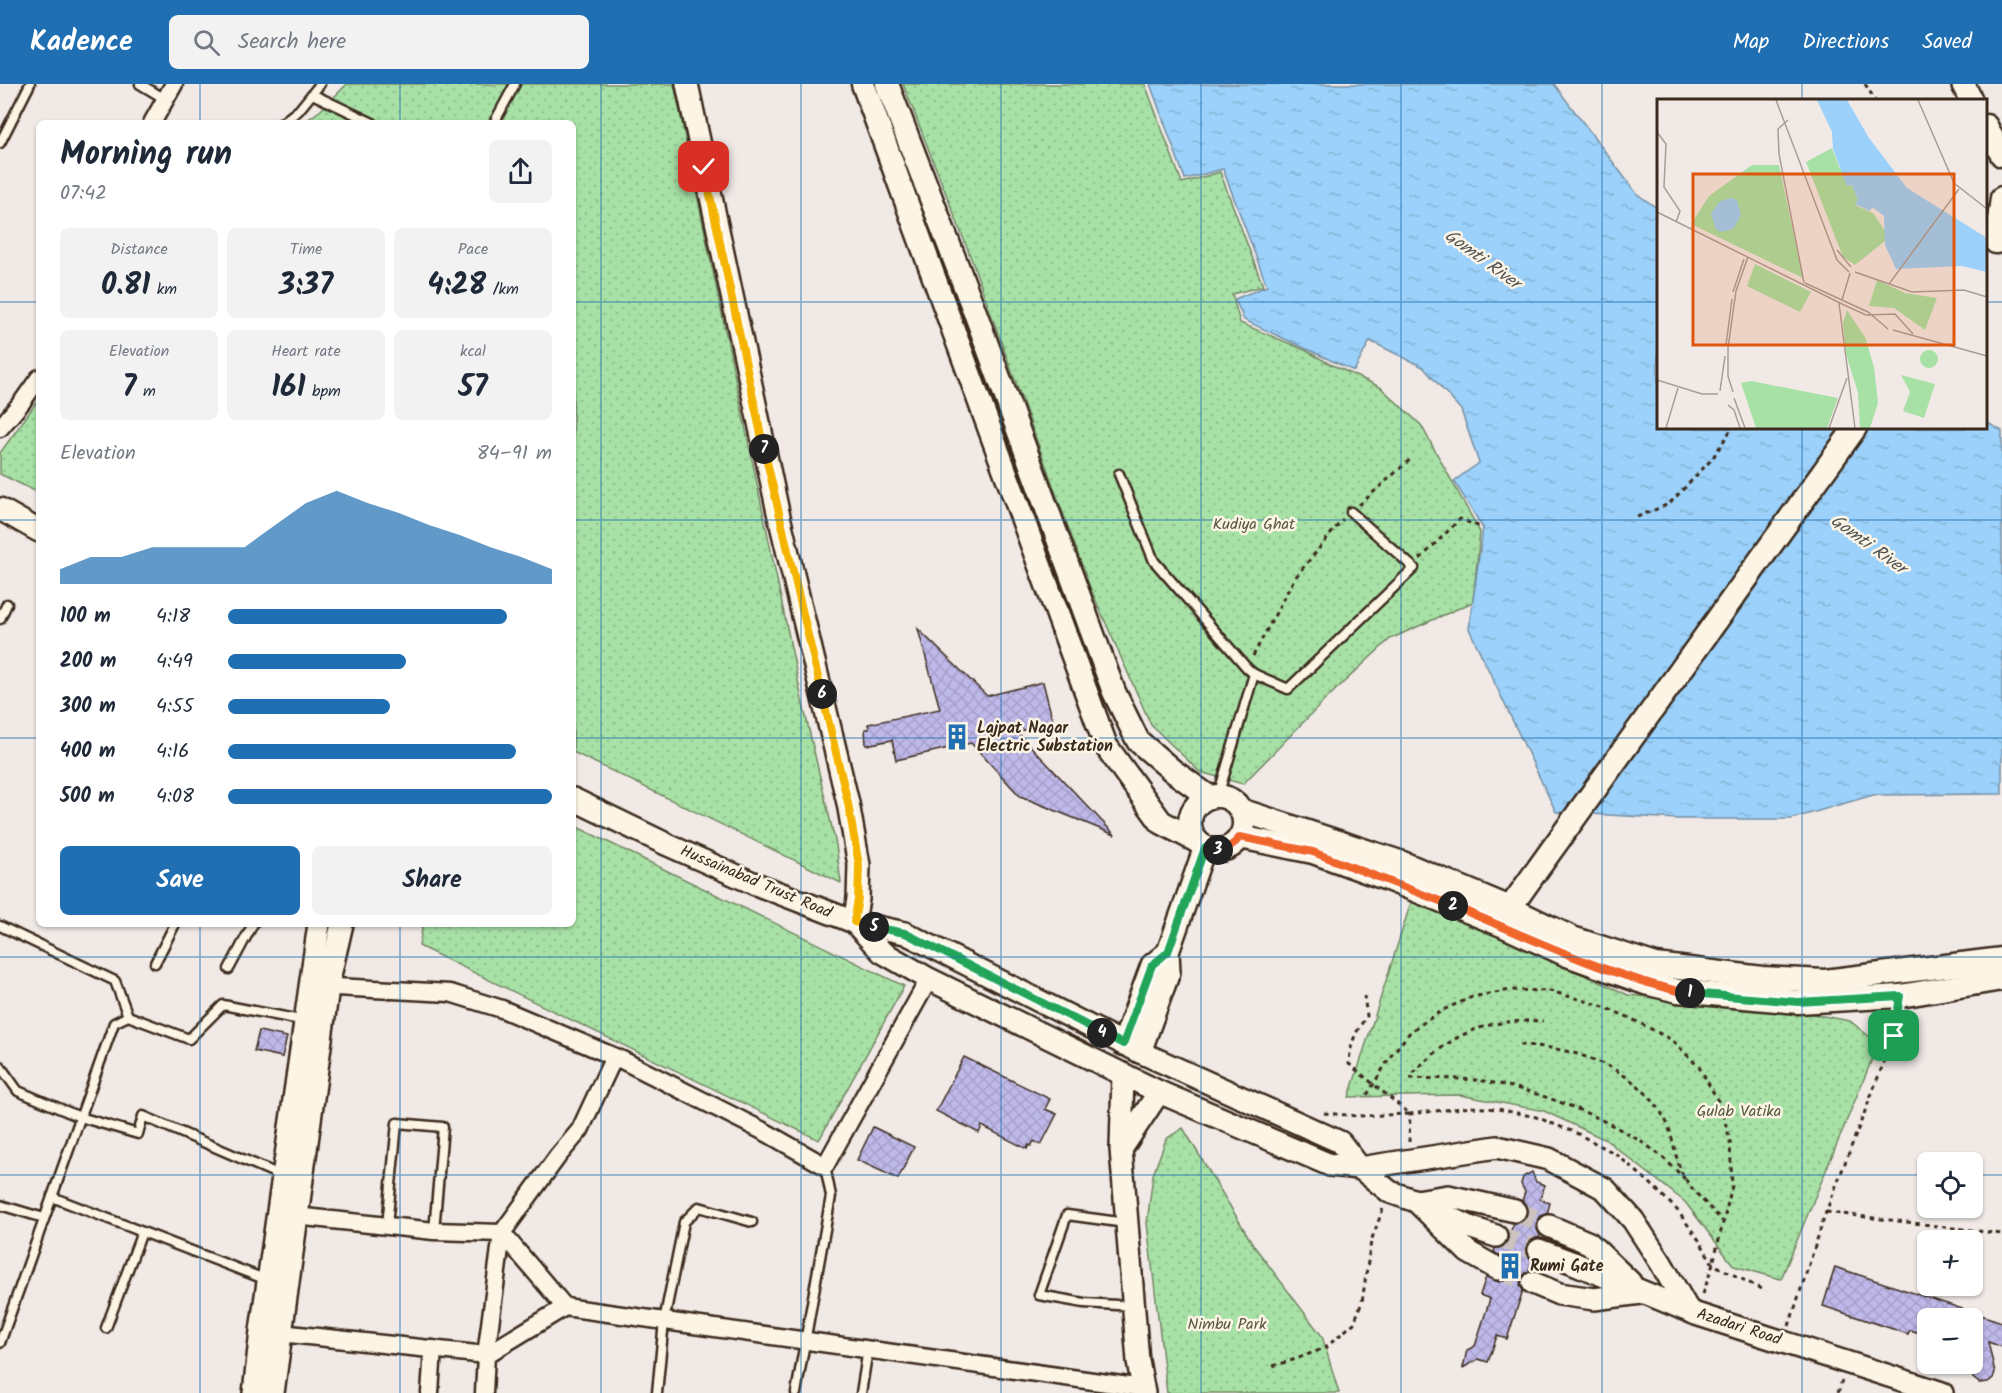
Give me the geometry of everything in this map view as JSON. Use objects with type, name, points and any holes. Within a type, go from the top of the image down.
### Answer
[{"type":"main road","points":[[863,84],[1106,746],[1161,822],[1200,844],[1218,850],[1227,849],[1240,837],[1244,828],[1244,819],[1235,803],[1227,798],[1213,797],[1201,801],[1191,815],[1189,823],[1200,844]]},
{"type":"main road","points":[[887,84],[976,315],[1114,692],[1138,741],[1173,771],[1213,797]]},
{"type":"main road","points":[[1963,84],[1970,99]]},
{"type":"main road","points":[[1987,128],[2002,155]]},
{"type":"main road","points":[[1995,244],[2002,198]]},
{"type":"main road","points":[[1506,916],[1854,429]]},
{"type":"main road","points":[[1240,810],[1400,862],[1506,916],[1567,955],[1678,991],[1798,1002],[1906,995],[2002,979]]},
{"type":"main road","points":[[1240,837],[1313,852],[1390,880],[1656,965],[1762,978],[1825,981],[2002,959]]},
{"type":"street","points":[[154,120],[174,84]]},
{"type":"street","points":[[687,84],[778,512],[848,803],[859,865],[858,899],[854,922],[905,933],[1132,1048],[1340,1142],[1360,1168],[1390,1192],[1416,1201],[1472,1228],[1496,1236]]},
{"type":"street","points":[[0,428],[36,382]]},
{"type":"street","points":[[0,509],[36,529]]},
{"type":"street","name":"Hussainabad Trust Road","points":[[576,800],[753,883],[854,922],[882,952],[929,979],[1159,1092],[1330,1165],[1360,1168],[1497,1148],[1549,1159],[1605,1189],[1633,1220],[1692,1312]]},
{"type":"street","points":[[1132,1048],[1169,972],[1168,952],[1200,844]]},
{"type":"street","points":[[254,1393],[271,1332],[288,1215],[319,986],[319,927]]},
{"type":"street","points":[[319,986],[341,927]]},
{"type":"street","points":[[1906,995],[1908,971]]},
{"type":"street","points":[[319,986],[450,993],[502,1009],[614,1057],[767,1133],[825,1166],[929,979]]},
{"type":"street","points":[[273,1393],[268,1281],[288,1215],[283,1176],[314,1022]]},
{"type":"street","points":[[483,1393],[501,1233],[580,1130],[614,1057]]},
{"type":"street","points":[[271,1332],[486,1355],[565,1307],[868,1349],[1144,1391],[1138,1361],[1121,1149],[1123,1074]]},
{"type":"street","points":[[1121,1149],[1159,1092]]},
{"type":"street","points":[[1416,1201],[1448,1196],[1515,1211]]},
{"type":"street","points":[[1416,1201],[1468,1252],[1498,1269]]},
{"type":"street","points":[[288,1215],[434,1231],[501,1233],[565,1307]]},
{"type":"street","points":[[1549,1226],[1588,1243],[1642,1293]]},
{"type":"street","points":[[1539,1250],[1642,1293]]},
{"type":"street","name":"Azadari Road","points":[[1533,1283],[1559,1294],[1594,1299],[1642,1293],[1692,1312],[1942,1393]]},
{"type":"street","points":[[430,1393],[433,1349]]},
{"type":"lane","points":[[0,143],[30,84]]},
{"type":"lane","points":[[140,84],[165,99]]},
{"type":"lane","points":[[286,120],[299,110],[320,84]]},
{"type":"lane","points":[[496,120],[515,84]]},
{"type":"lane","points":[[312,94],[367,120]]},
{"type":"lane","points":[[1119,474],[1155,561],[1246,668],[1288,689],[1414,568],[1351,512]]},
{"type":"lane","points":[[0,618],[7,604]]},
{"type":"lane","points":[[1213,797],[1254,674]]},
{"type":"lane","points":[[0,926],[115,981],[128,1016]]},
{"type":"lane","points":[[155,963],[173,927]]},
{"type":"lane","points":[[229,969],[252,927]]},
{"type":"lane","points":[[0,1343],[114,1023],[128,1016],[189,1039],[223,1005],[314,1022]]},
{"type":"lane","points":[[0,1066],[18,1091],[80,1117],[138,1134],[143,1116],[283,1176]]},
{"type":"lane","points":[[387,1226],[397,1123],[443,1127],[434,1231]]},
{"type":"lane","points":[[796,1393],[831,1196],[825,1166]]},
{"type":"lane","points":[[52,1197],[268,1281]]},
{"type":"lane","points":[[0,1205],[44,1218]]},
{"type":"lane","points":[[657,1393],[664,1321],[684,1222],[699,1207],[752,1222]]},
{"type":"lane","points":[[1127,1223],[1067,1215],[1039,1294],[1084,1303],[1134,1306]]},
{"type":"lane","points":[[106,1328],[142,1233]]},
{"type":"lane","points":[[861,1393],[868,1349]]},
{"type":"path","points":[[1865,84],[1874,99]]},
{"type":"path","points":[[1637,517],[1668,504],[1712,459],[1731,429]]},
{"type":"path","points":[[1246,668],[1294,579],[1351,512],[1412,458]]},
{"type":"path","points":[[1413,566],[1460,519],[1483,528]]},
{"type":"path","points":[[1367,1095],[1390,1057],[1411,1031],[1443,1010],[1472,997],[1511,990],[1550,991],[1596,1004],[1628,1017],[1672,1040],[1699,1067],[1721,1106],[1730,1141],[1732,1186],[1713,1264],[1692,1312]]},
{"type":"path","points":[[1784,1342],[1826,1212],[1894,1036],[1906,995]]},
{"type":"path","points":[[1323,1113],[1357,1116],[1410,1114],[1349,1064],[1350,1047],[1356,1030],[1367,1016],[1364,996]]},
{"type":"path","points":[[1413,1072],[1433,1052],[1474,1029],[1499,1022],[1543,1021]]},
{"type":"path","points":[[1520,1045],[1566,1050],[1611,1068],[1631,1080],[1647,1095],[1664,1119],[1685,1179]]},
{"type":"path","points":[[1410,1078],[1476,1080],[1526,1091],[1616,1126],[1660,1156],[1685,1179],[1723,1222]]},
{"type":"path","points":[[1273,1366],[1325,1348],[1354,1323],[1362,1302],[1371,1241],[1390,1192]]},
{"type":"path","points":[[1826,1212],[2002,1234]]},
{"type":"green space","points":[[347,84],[674,84],[802,700],[836,845],[841,883],[576,753],[576,120],[307,120],[321,110]]},
{"type":"green space","name":"Kudiya Ghat","points":[[903,84],[1145,84],[1182,183],[1220,172],[1263,286],[1232,294],[1240,323],[1305,350],[1380,387],[1421,425],[1480,532],[1473,602],[1390,639],[1326,699],[1243,784],[1200,772],[1151,725],[1089,585],[968,250]]},
{"type":"green space","points":[[36,403],[36,492],[0,474],[0,453]]},
{"type":"green space","points":[[576,826],[904,986],[819,1140],[419,946],[422,927],[576,927]]},
{"type":"green space","name":"Gulab Vatika","points":[[1413,896],[1628,995],[1791,1010],[1850,1021],[1871,1038],[1873,1057],[1781,1279],[1734,1266],[1685,1202],[1606,1140],[1544,1111],[1460,1095],[1349,1097]]},
{"type":"green space","name":"Nimbu Park","points":[[1183,1128],[1254,1246],[1322,1336],[1339,1393],[1167,1393],[1147,1223],[1153,1175],[1166,1139]]},
{"type":"water","name":"Gomti River","points":[[1150,84],[1554,84],[1637,194],[1657,208],[1657,429],[1987,429],[1987,423],[2002,431],[2002,794],[1873,795],[1791,819],[1678,819],[1556,812],[1469,629],[1483,528],[1454,481],[1479,463],[1461,410],[1423,367],[1370,341],[1354,371],[1244,320],[1235,299],[1267,286],[1223,169],[1185,179]]},
{"type":"building","name":"Lajpat Nagar Electric Substation","points":[[918,629],[987,696],[1043,682],[1053,722],[1017,732],[1115,835],[1020,796],[971,743],[896,760],[892,740],[866,745],[865,729],[869,729],[868,724],[940,709]]},
{"type":"building","points":[[259,1031],[287,1037],[282,1057],[254,1051]]},
{"type":"building","points":[[964,1057],[1050,1099],[1045,1109],[1057,1114],[1041,1145],[1034,1141],[1027,1149],[982,1126],[979,1133],[936,1111]]},
{"type":"building","points":[[873,1127],[914,1147],[898,1179],[857,1160]]},
{"type":"building","name":"Rumi Gate","points":[[1532,1172],[1536,1182],[1545,1185],[1540,1199],[1550,1203],[1547,1214],[1541,1216],[1537,1222],[1539,1238],[1531,1240],[1527,1246],[1527,1253],[1532,1260],[1529,1271],[1521,1279],[1520,1285],[1523,1290],[1507,1339],[1497,1336],[1488,1362],[1478,1359],[1463,1368],[1467,1350],[1475,1346],[1490,1299],[1480,1295],[1486,1277],[1499,1282],[1505,1280],[1509,1275],[1511,1268],[1509,1262],[1494,1252],[1495,1248],[1505,1245],[1514,1223],[1524,1220],[1527,1214],[1527,1207],[1522,1201],[1525,1192],[1521,1184],[1523,1177]]},
{"type":"building","points":[[1835,1267],[1917,1294],[1917,1296],[1959,1308],[1917,1308],[1917,1332],[1910,1330],[1908,1334],[1823,1306]]},
{"type":"building","points":[[1983,1316],[2002,1322],[2002,1347],[1988,1342],[1995,1372],[1993,1378],[1988,1382],[1979,1383],[1973,1378],[1973,1374],[1983,1374]]},
{"type":"tunnel","points":[[1515,1211],[1549,1226]]},
{"type":"tunnel","points":[[1496,1236],[1539,1250]]},
{"type":"tunnel","points":[[1498,1269],[1533,1283]]},
{"type":"place","name":"Lajpat Nagar Electric Substation","points":[[957,737]]},
{"type":"place","name":"Rumi Gate","points":[[1510,1266]]},
{"type":"route","points":[[704,167],[778,512],[848,803],[859,865],[858,899],[854,922],[905,933],[1123,1044],[1152,965],[1168,952],[1205,848],[1227,849],[1240,837],[1313,852],[1502,925],[1567,955],[1616,973],[1678,991],[1798,1002],[1900,996],[1894,1036]]}]
